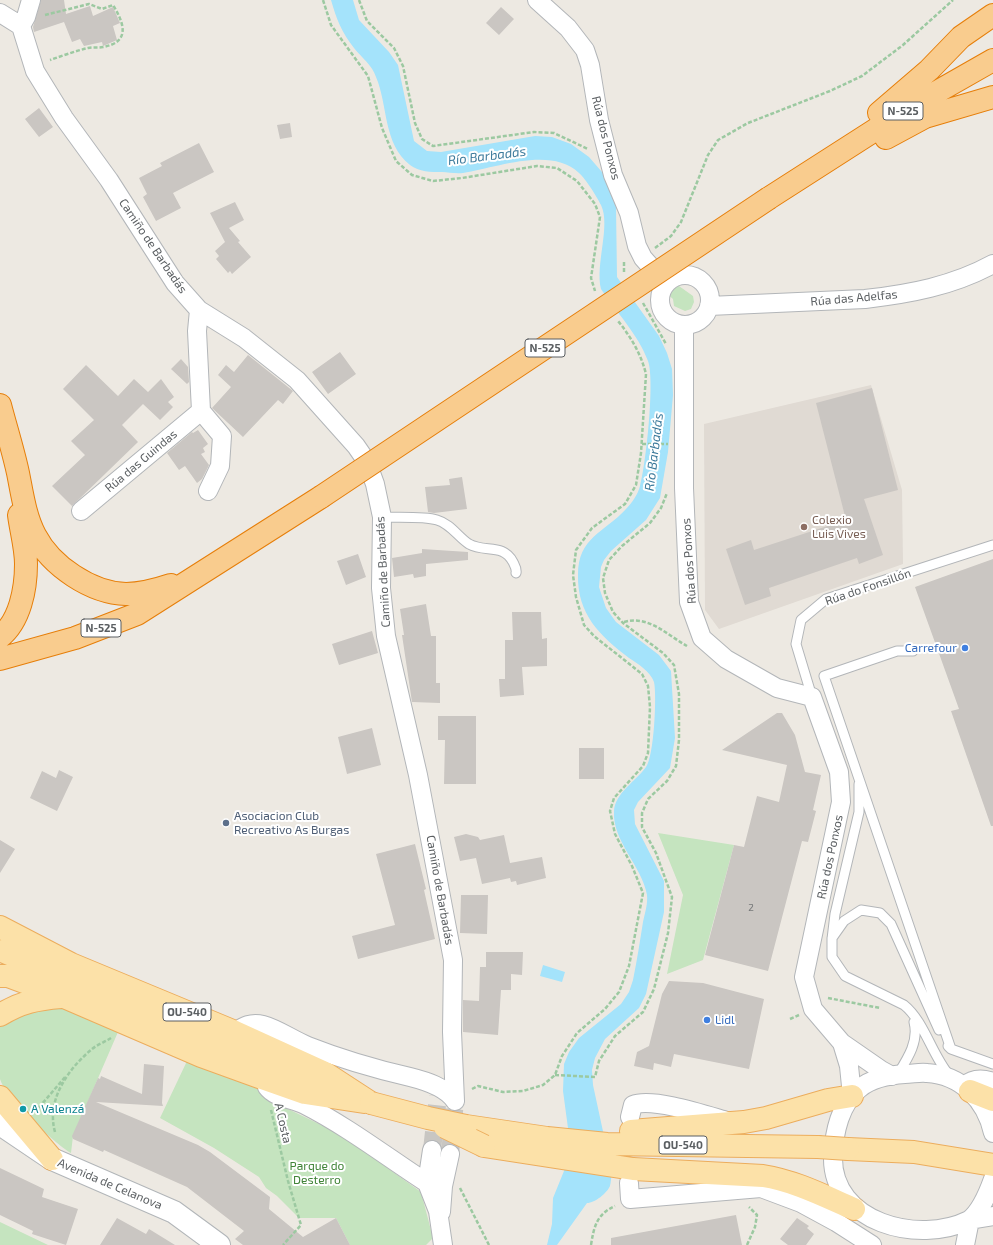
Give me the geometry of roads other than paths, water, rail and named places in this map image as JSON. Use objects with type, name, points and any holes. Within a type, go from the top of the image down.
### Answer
[{"type":"highway","points":[[816,167],[929,70],[961,37],[993,15]]},
{"type":"highway","name":"N-525","points":[[0,659],[75,638],[138,614],[321,497],[816,167],[914,105],[993,60]]},
{"type":"highway","points":[[816,167],[870,146],[925,117],[993,97]]},
{"type":"highway","points":[[0,405],[12,448],[25,507],[35,535],[50,556],[75,577],[100,589],[125,594],[147,592],[195,578]]},
{"type":"highway","points":[[0,446],[18,515],[26,564],[22,602],[7,631],[0,637]]},
{"type":"main road","name":"OU-540","points":[[0,928],[71,964],[234,1032],[325,1073],[371,1103]]},
{"type":"main road","name":"OU-540","points":[[2,951],[289,1074],[371,1103],[428,1118],[466,1126],[547,1138],[608,1144],[818,1148],[914,1152],[989,1169]]},
{"type":"main road","name":"OU-540","points":[[0,976],[8,976],[64,997],[265,1085],[305,1094],[371,1103]]},
{"type":"main road","points":[[0,1015],[15,1005],[39,999],[64,997]]},
{"type":"main road","points":[[963,1086],[993,1100]]},
{"type":"main road","points":[[547,1138],[571,1128],[635,1131],[733,1123],[766,1118],[828,1100],[852,1096]]},
{"type":"main road","points":[[0,1097],[52,1159]]},
{"type":"main road","points":[[428,1118],[484,1146],[633,1170],[798,1184],[854,1209]]},
{"type":"street","name":"Rúa dos Ponxos","points":[[537,0],[568,28],[585,50],[590,64],[599,120],[613,175],[629,213],[637,246],[643,258],[666,284]]},
{"type":"street","points":[[0,13],[26,14]]},
{"type":"street","name":"Camiño de Barbadás","points":[[26,14],[35,71],[64,118],[109,180],[175,283],[199,310],[244,338],[297,380],[367,462],[375,484],[382,517],[381,588],[386,636],[418,775],[453,960],[452,1032],[462,1096],[452,1096],[436,1085],[452,1032]]},
{"type":"street","name":"Rúa das Adelfas","points":[[709,306],[865,299],[918,292],[949,283],[993,264]]},
{"type":"street","points":[[680,276],[697,278],[708,290],[709,306],[702,318],[691,324],[684,325],[670,320],[664,314],[660,298],[666,284],[680,276]]},
{"type":"street","points":[[199,310],[197,331],[201,411],[222,436],[220,466],[208,491]]},
{"type":"street","name":"Rúa dos Ponxos","points":[[684,325],[684,488],[689,602],[702,638],[726,659],[777,688],[812,697],[839,772],[842,802],[804,977],[813,1008],[842,1043],[881,1070],[895,1075]]},
{"type":"street","name":"Rúa das Guindas","points":[[81,511],[201,411]]},
{"type":"street","points":[[234,1032],[252,1023],[264,1025],[306,1045],[334,1056],[364,1066],[436,1085]]},
{"type":"street","name":"Rúa dos Ponxos","points":[[842,1043],[849,1066],[852,1096]]},
{"type":"street","points":[[909,1245],[868,1221],[854,1209],[844,1196],[835,1177],[833,1158],[834,1138],[837,1123],[852,1096],[860,1088],[877,1079],[895,1075],[926,1073],[940,1075],[963,1086],[987,1112],[993,1133]]},
{"type":"street","points":[[963,1086],[976,1079],[984,1079],[993,1082]]},
{"type":"street","points":[[265,1085],[327,1117],[428,1183]]},
{"type":"street","points":[[630,1117],[633,1105],[641,1102],[666,1105],[733,1123]]},
{"type":"street","name":"Avenida de Celanova","points":[[0,1124],[52,1159],[174,1212],[219,1245]]},
{"type":"street","points":[[432,1150],[428,1183],[438,1211],[443,1245]]},
{"type":"street","points":[[443,1245],[441,1210],[443,1186],[450,1154]]},
{"type":"street","points":[[881,1228],[905,1235],[928,1236],[954,1230],[970,1220],[980,1208],[989,1169]]},
{"type":"street","points":[[629,1191],[762,1182],[836,1222],[872,1245]]},
{"type":"street","points":[[970,1220],[993,1216]]},
{"type":"street","points":[[965,1245],[970,1220]]},
{"type":"lane","points":[[382,517],[438,520],[454,529],[470,544],[487,549],[503,551],[510,556],[517,570],[516,574]]},
{"type":"lane","name":"Rúa do Fonsillón","points":[[812,697],[796,644],[801,620],[826,599],[993,545]]},
{"type":"lane","points":[[913,651],[898,651],[824,676],[859,775],[951,1049]]},
{"type":"lane","points":[[859,775],[860,812],[835,914],[832,939],[832,957],[845,976],[911,1010],[933,1051],[963,1086]]},
{"type":"lane","points":[[832,939],[844,921],[861,910],[880,913],[891,924],[944,1041],[951,1049],[993,1064]]},
{"type":"lane","points":[[895,1075],[915,1042],[916,1032],[911,1010]]},
{"type":"water","name":"Río Barbadás","points":[[331,0],[353,0],[359,20],[389,52],[398,65],[414,141],[427,151],[441,152],[535,136],[552,137],[571,144],[589,157],[608,179],[616,207],[617,277],[659,336],[667,353],[672,369],[673,395],[668,452],[660,498],[646,520],[611,551],[604,560],[601,567],[599,587],[606,608],[616,622],[659,655],[671,671],[675,738],[670,768],[638,802],[634,810],[635,824],[664,881],[664,912],[646,994],[639,1008],[605,1039],[595,1058],[592,1070],[593,1085],[612,1173],[610,1186],[600,1197],[590,1203],[587,1203],[557,1245],[547,1245],[552,1224],[553,1198],[564,1171],[570,1143],[563,1091],[564,1064],[569,1052],[579,1038],[621,1004],[629,992],[633,980],[647,901],[644,884],[618,833],[614,811],[618,798],[642,772],[649,761],[654,726],[654,682],[647,671],[618,650],[592,623],[581,601],[578,575],[579,562],[582,552],[587,544],[626,509],[639,489],[645,460],[649,422],[651,385],[650,371],[648,361],[639,342],[601,289],[600,268],[604,234],[604,214],[597,197],[582,176],[567,165],[554,161],[539,160],[523,161],[460,173],[425,171],[410,165],[401,156],[395,146],[387,124],[380,88],[374,73],[346,37],[337,19]]},
{"type":"water","points":[[543,965],[565,972],[562,982],[540,976]]},
{"type":"tunnel","points":[[432,1150],[438,1096]]},
{"type":"tunnel","points":[[450,1154],[455,1101]]},
{"type":"place","name":"Colexio Luis Vives","points":[[804,527]]},
{"type":"place","name":"Carrefour","points":[[965,648]]},
{"type":"place","name":"Asociacion Club Recreativo As Burgas","points":[[226,823]]},
{"type":"place","name":"Lidl","points":[[707,1020]]},
{"type":"place","name":"A Valenzá","points":[[23,1109]]},
{"type":"park label","name":"Parque do Desterro","points":[[317,1173]]}]
